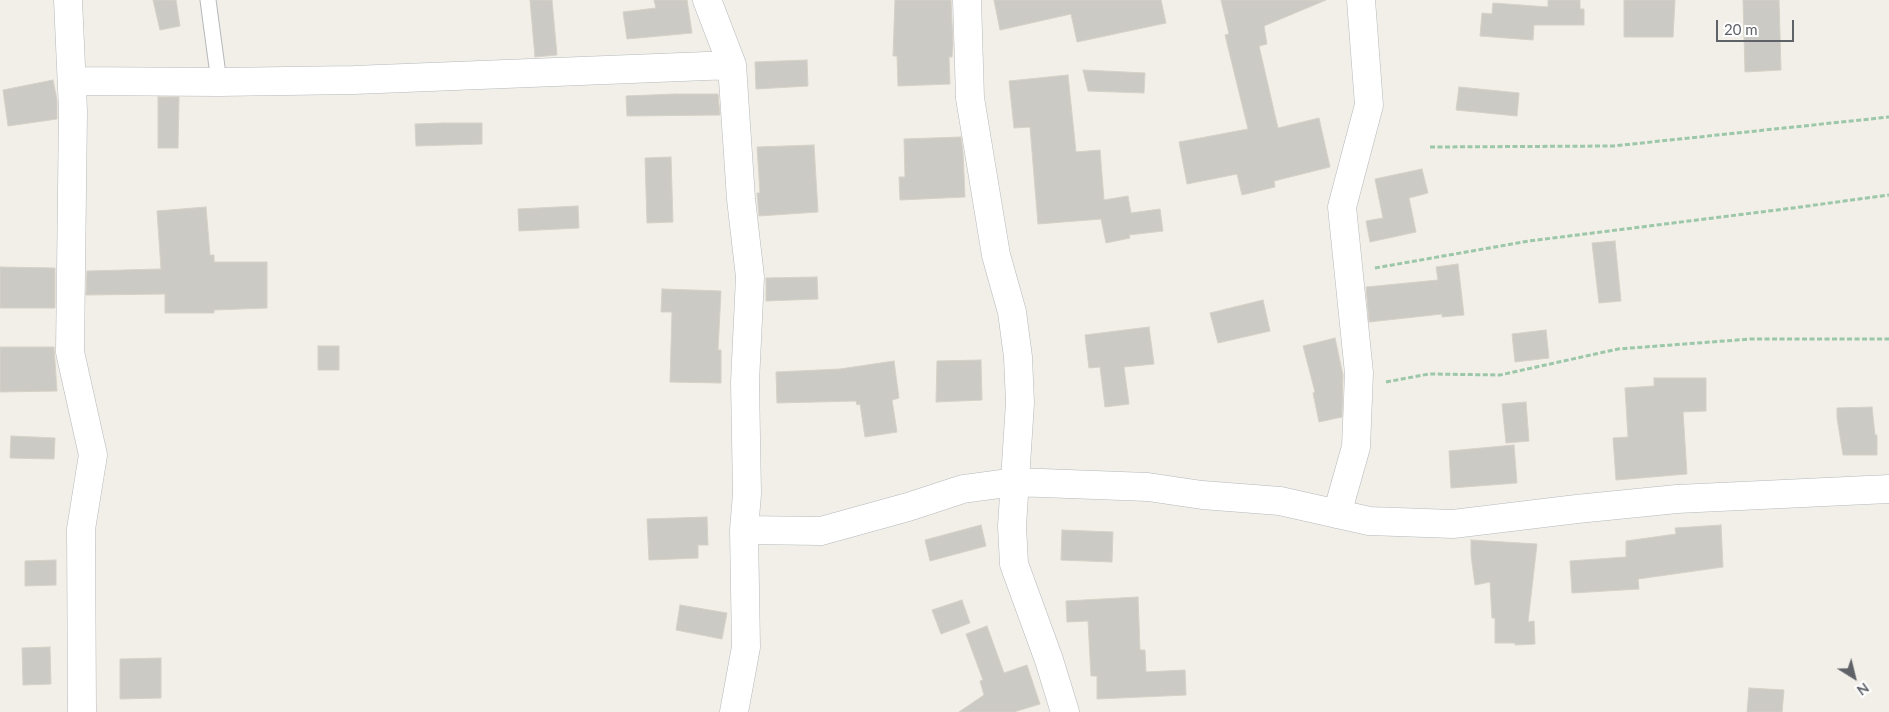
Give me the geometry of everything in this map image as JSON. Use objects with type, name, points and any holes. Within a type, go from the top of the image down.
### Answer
[{"type":"street","points":[[68,0],[73,81],[70,352],[93,455],[81,529],[82,712]]},
{"type":"street","points":[[707,0],[732,65],[741,199],[750,277],[745,382],[747,494],[744,530],[746,647],[734,712]]},
{"type":"street","points":[[966,0],[970,98],[996,255],[1012,312],[1018,357],[1020,402],[1012,526],[1014,564],[1050,660],[1065,712]]},
{"type":"street","points":[[1337,514],[1356,447],[1359,373],[1342,207],[1369,105],[1361,0]]},
{"type":"street","points":[[73,81],[220,82],[354,80],[732,65]]},
{"type":"street","points":[[744,530],[821,531],[908,507],[962,489],[1015,482],[1148,487],[1202,495],[1280,501],[1369,520],[1452,524],[1676,499],[1889,490]]},
{"type":"lane","points":[[208,0],[220,82]]},
{"type":"path","points":[[1430,147],[1613,146],[1889,117]]},
{"type":"path","points":[[1350,273],[1529,241],[1889,194]]},
{"type":"path","points":[[1384,382],[1429,374],[1500,375],[1618,349],[1751,338],[1889,339]]},
{"type":"building","points":[[153,0],[176,0],[180,26],[160,30]]},
{"type":"building","points":[[530,0],[552,0],[557,55],[535,57]]},
{"type":"building","points":[[654,0],[687,0],[692,33],[627,39],[623,12],[656,8]]},
{"type":"building","points":[[895,0],[951,0],[953,45],[952,57],[949,57],[950,84],[898,86],[897,56],[893,56]]},
{"type":"building","points":[[994,0],[1161,0],[1166,23],[1077,42],[1071,14],[1000,30]]},
{"type":"building","points":[[1221,0],[1326,0],[1264,26],[1267,44],[1259,46],[1278,128],[1319,118],[1330,167],[1274,181],[1275,187],[1242,195],[1237,174],[1187,184],[1179,142],[1248,129],[1225,35],[1229,34]]},
{"type":"building","points":[[1548,0],[1580,0],[1580,9],[1584,9],[1584,25],[1534,25],[1533,40],[1480,36],[1482,13],[1492,14],[1493,3],[1548,7]]},
{"type":"building","points":[[1624,0],[1675,0],[1673,37],[1624,37]]},
{"type":"building","points":[[1743,0],[1779,0],[1781,70],[1745,72]]},
{"type":"building","points":[[807,60],[808,86],[756,89],[755,62]]},
{"type":"building","points":[[1083,70],[1145,73],[1144,93],[1088,91]]},
{"type":"building","points":[[1068,75],[1076,152],[1100,150],[1104,200],[1128,196],[1131,213],[1160,209],[1163,231],[1129,235],[1130,238],[1106,243],[1101,219],[1038,224],[1030,127],[1014,128],[1009,81]]},
{"type":"building","points":[[53,80],[57,100],[57,119],[8,126],[3,90]]},
{"type":"building","points":[[1459,87],[1519,93],[1517,116],[1456,110]]},
{"type":"building","points":[[718,94],[720,115],[627,116],[626,96]]},
{"type":"building","points":[[158,97],[179,97],[178,148],[158,148]]},
{"type":"building","points":[[482,123],[482,144],[416,146],[415,124]]},
{"type":"building","points":[[961,137],[965,197],[900,200],[899,177],[905,177],[904,139]]},
{"type":"building","points":[[814,145],[818,212],[759,216],[757,193],[760,193],[757,147]]},
{"type":"building","points":[[671,157],[673,222],[647,223],[645,158]]},
{"type":"building","points":[[1422,169],[1428,193],[1409,198],[1416,232],[1370,242],[1366,221],[1383,218],[1375,179]]},
{"type":"building","points":[[578,206],[579,228],[519,231],[518,209]]},
{"type":"building","points":[[206,207],[210,255],[214,255],[214,262],[267,262],[267,308],[214,310],[214,313],[165,313],[165,294],[86,295],[87,271],[161,269],[157,211]]},
{"type":"building","points":[[1615,241],[1621,301],[1599,303],[1592,243]]},
{"type":"building","points":[[1458,264],[1464,315],[1442,317],[1442,314],[1369,322],[1366,287],[1438,280],[1436,267]]},
{"type":"building","points":[[0,267],[55,268],[55,308],[0,308]]},
{"type":"building","points":[[817,277],[818,299],[766,301],[766,278]]},
{"type":"building","points":[[662,289],[721,291],[718,350],[721,350],[721,383],[670,382],[672,312],[661,312]]},
{"type":"building","points":[[1263,300],[1270,331],[1218,343],[1210,313]]},
{"type":"building","points":[[1149,327],[1154,364],[1124,367],[1129,404],[1105,407],[1100,367],[1089,368],[1085,335]]},
{"type":"building","points":[[1546,330],[1549,358],[1515,362],[1512,334]]},
{"type":"building","points":[[1335,338],[1343,375],[1342,417],[1319,422],[1313,393],[1315,392],[1303,346]]},
{"type":"building","points":[[318,346],[339,346],[339,370],[318,370]]},
{"type":"building","points":[[0,347],[54,347],[57,391],[0,392]]},
{"type":"building","points":[[981,360],[982,400],[936,402],[937,361]]},
{"type":"building","points":[[894,361],[899,398],[892,400],[897,432],[865,437],[860,404],[857,405],[856,401],[777,403],[776,372],[840,369]]},
{"type":"building","points":[[1654,378],[1706,378],[1706,411],[1683,412],[1687,474],[1616,480],[1613,438],[1628,437],[1625,388],[1654,386]]},
{"type":"building","points":[[1526,402],[1529,441],[1506,443],[1502,404]]},
{"type":"building","points":[[1872,407],[1875,435],[1877,435],[1877,455],[1843,455],[1837,408]]},
{"type":"building","points":[[11,436],[55,438],[54,459],[10,458]]},
{"type":"building","points":[[1514,445],[1517,483],[1451,488],[1449,451]]},
{"type":"building","points":[[707,517],[708,545],[698,545],[698,558],[649,560],[647,519]]},
{"type":"building","points":[[981,525],[986,546],[930,561],[925,540]]},
{"type":"building","points":[[1721,525],[1723,567],[1638,579],[1639,589],[1572,593],[1570,561],[1626,557],[1626,541],[1676,534],[1675,528]]},
{"type":"building","points":[[1062,530],[1113,532],[1112,562],[1061,560]]},
{"type":"building","points":[[1471,540],[1537,544],[1528,622],[1534,621],[1535,644],[1495,643],[1495,618],[1492,618],[1490,582],[1475,585]]},
{"type":"building","points":[[56,560],[56,585],[25,586],[25,561]]},
{"type":"building","points":[[1138,597],[1140,650],[1145,650],[1146,672],[1185,670],[1186,695],[1097,699],[1097,676],[1091,676],[1088,621],[1067,622],[1066,601]]},
{"type":"building","points":[[962,600],[970,623],[941,634],[932,610]]},
{"type":"building","points":[[680,605],[727,613],[722,639],[676,630]]},
{"type":"building","points":[[987,626],[1004,673],[1027,665],[1040,704],[1014,712],[959,712],[984,695],[980,681],[983,680],[966,634]]},
{"type":"building","points":[[50,647],[51,684],[23,685],[22,648]]},
{"type":"building","points":[[161,658],[161,698],[120,699],[120,659]]},
{"type":"building","points":[[1749,688],[1784,690],[1782,712],[1747,712]]}]
